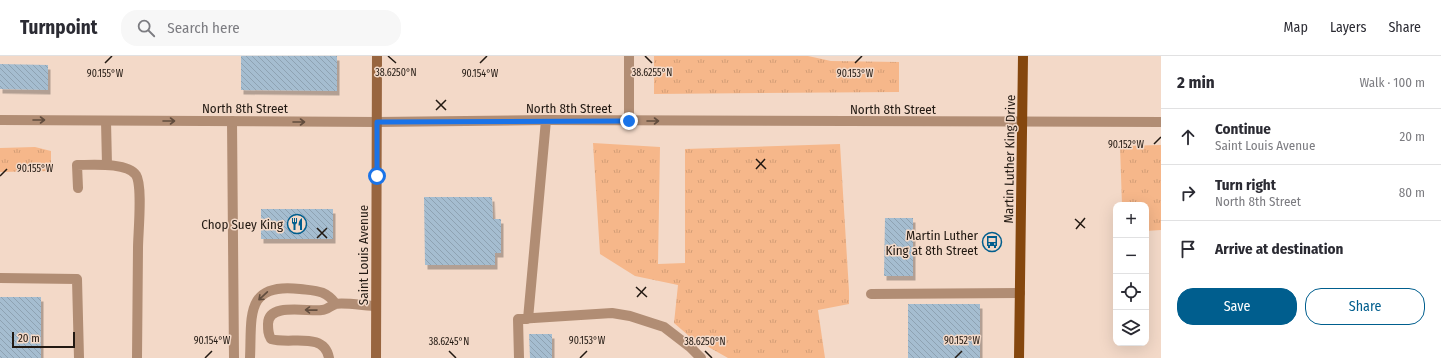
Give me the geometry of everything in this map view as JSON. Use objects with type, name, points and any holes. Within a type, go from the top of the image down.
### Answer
[{"type":"main road","name":"Martin Luther King Drive","points":[[1019,358],[1023,56]]},
{"type":"street","name":"Saint Louis Avenue","points":[[376,358],[377,56]]},
{"type":"street","points":[[629,56],[629,121]]},
{"type":"street","name":"North 8th Street","points":[[0,120],[377,122],[546,120],[1161,122]]},
{"type":"street","points":[[106,120],[107,165]]},
{"type":"street","points":[[528,319],[546,120]]},
{"type":"street","points":[[232,121],[234,358]]},
{"type":"street","points":[[78,188],[77,165],[107,165],[127,168],[136,175],[140,194],[138,358]]},
{"type":"street","points":[[0,278],[78,279],[79,358]]},
{"type":"street","points":[[250,358],[252,314],[261,295],[278,288],[290,288],[321,292],[329,296],[336,304]]},
{"type":"street","points":[[871,294],[1020,293]]},
{"type":"street","points":[[328,358],[326,348],[320,343],[313,341],[277,341],[271,339],[268,335],[268,322],[271,315],[277,311],[322,310],[336,304],[376,306]]},
{"type":"street","points":[[519,358],[518,319],[612,313],[630,316],[664,327],[690,347],[701,358]]},
{"type":"green space","points":[[654,56],[808,56],[831,61],[899,62],[899,92],[654,94]]},
{"type":"green space","points":[[593,143],[660,147],[658,264],[685,263],[685,149],[840,144],[849,304],[818,310],[825,358],[728,358],[689,336],[674,323],[678,285],[635,276],[600,254]]},
{"type":"green space","points":[[1161,145],[1161,230],[1149,231],[1149,202],[1122,202],[1120,146]]},
{"type":"green space","points":[[35,147],[51,151],[51,171],[0,172],[0,148]]},
{"type":"building","points":[[241,56],[337,56],[337,91],[241,90]]},
{"type":"building","points":[[0,64],[48,65],[48,90],[0,89]]},
{"type":"building","points":[[424,197],[492,197],[493,219],[501,219],[501,253],[495,253],[495,265],[425,265]]},
{"type":"building","name":"Chop Suey King","points":[[261,209],[333,209],[333,239],[261,239]]},
{"type":"building","points":[[885,218],[913,218],[913,276],[884,276]]},
{"type":"building","points":[[0,297],[41,297],[41,358],[0,358]]},
{"type":"building","points":[[908,304],[980,304],[980,358],[908,358]]},
{"type":"building","points":[[529,334],[552,334],[552,358],[530,358]]},
{"type":"place","name":"Chop Suey King","points":[[297,224]]},
{"type":"place","name":"Martin Luther King at 8th Street","points":[[992,242]]},
{"type":"route","points":[[377,176],[377,122],[546,120],[629,121]]}]
